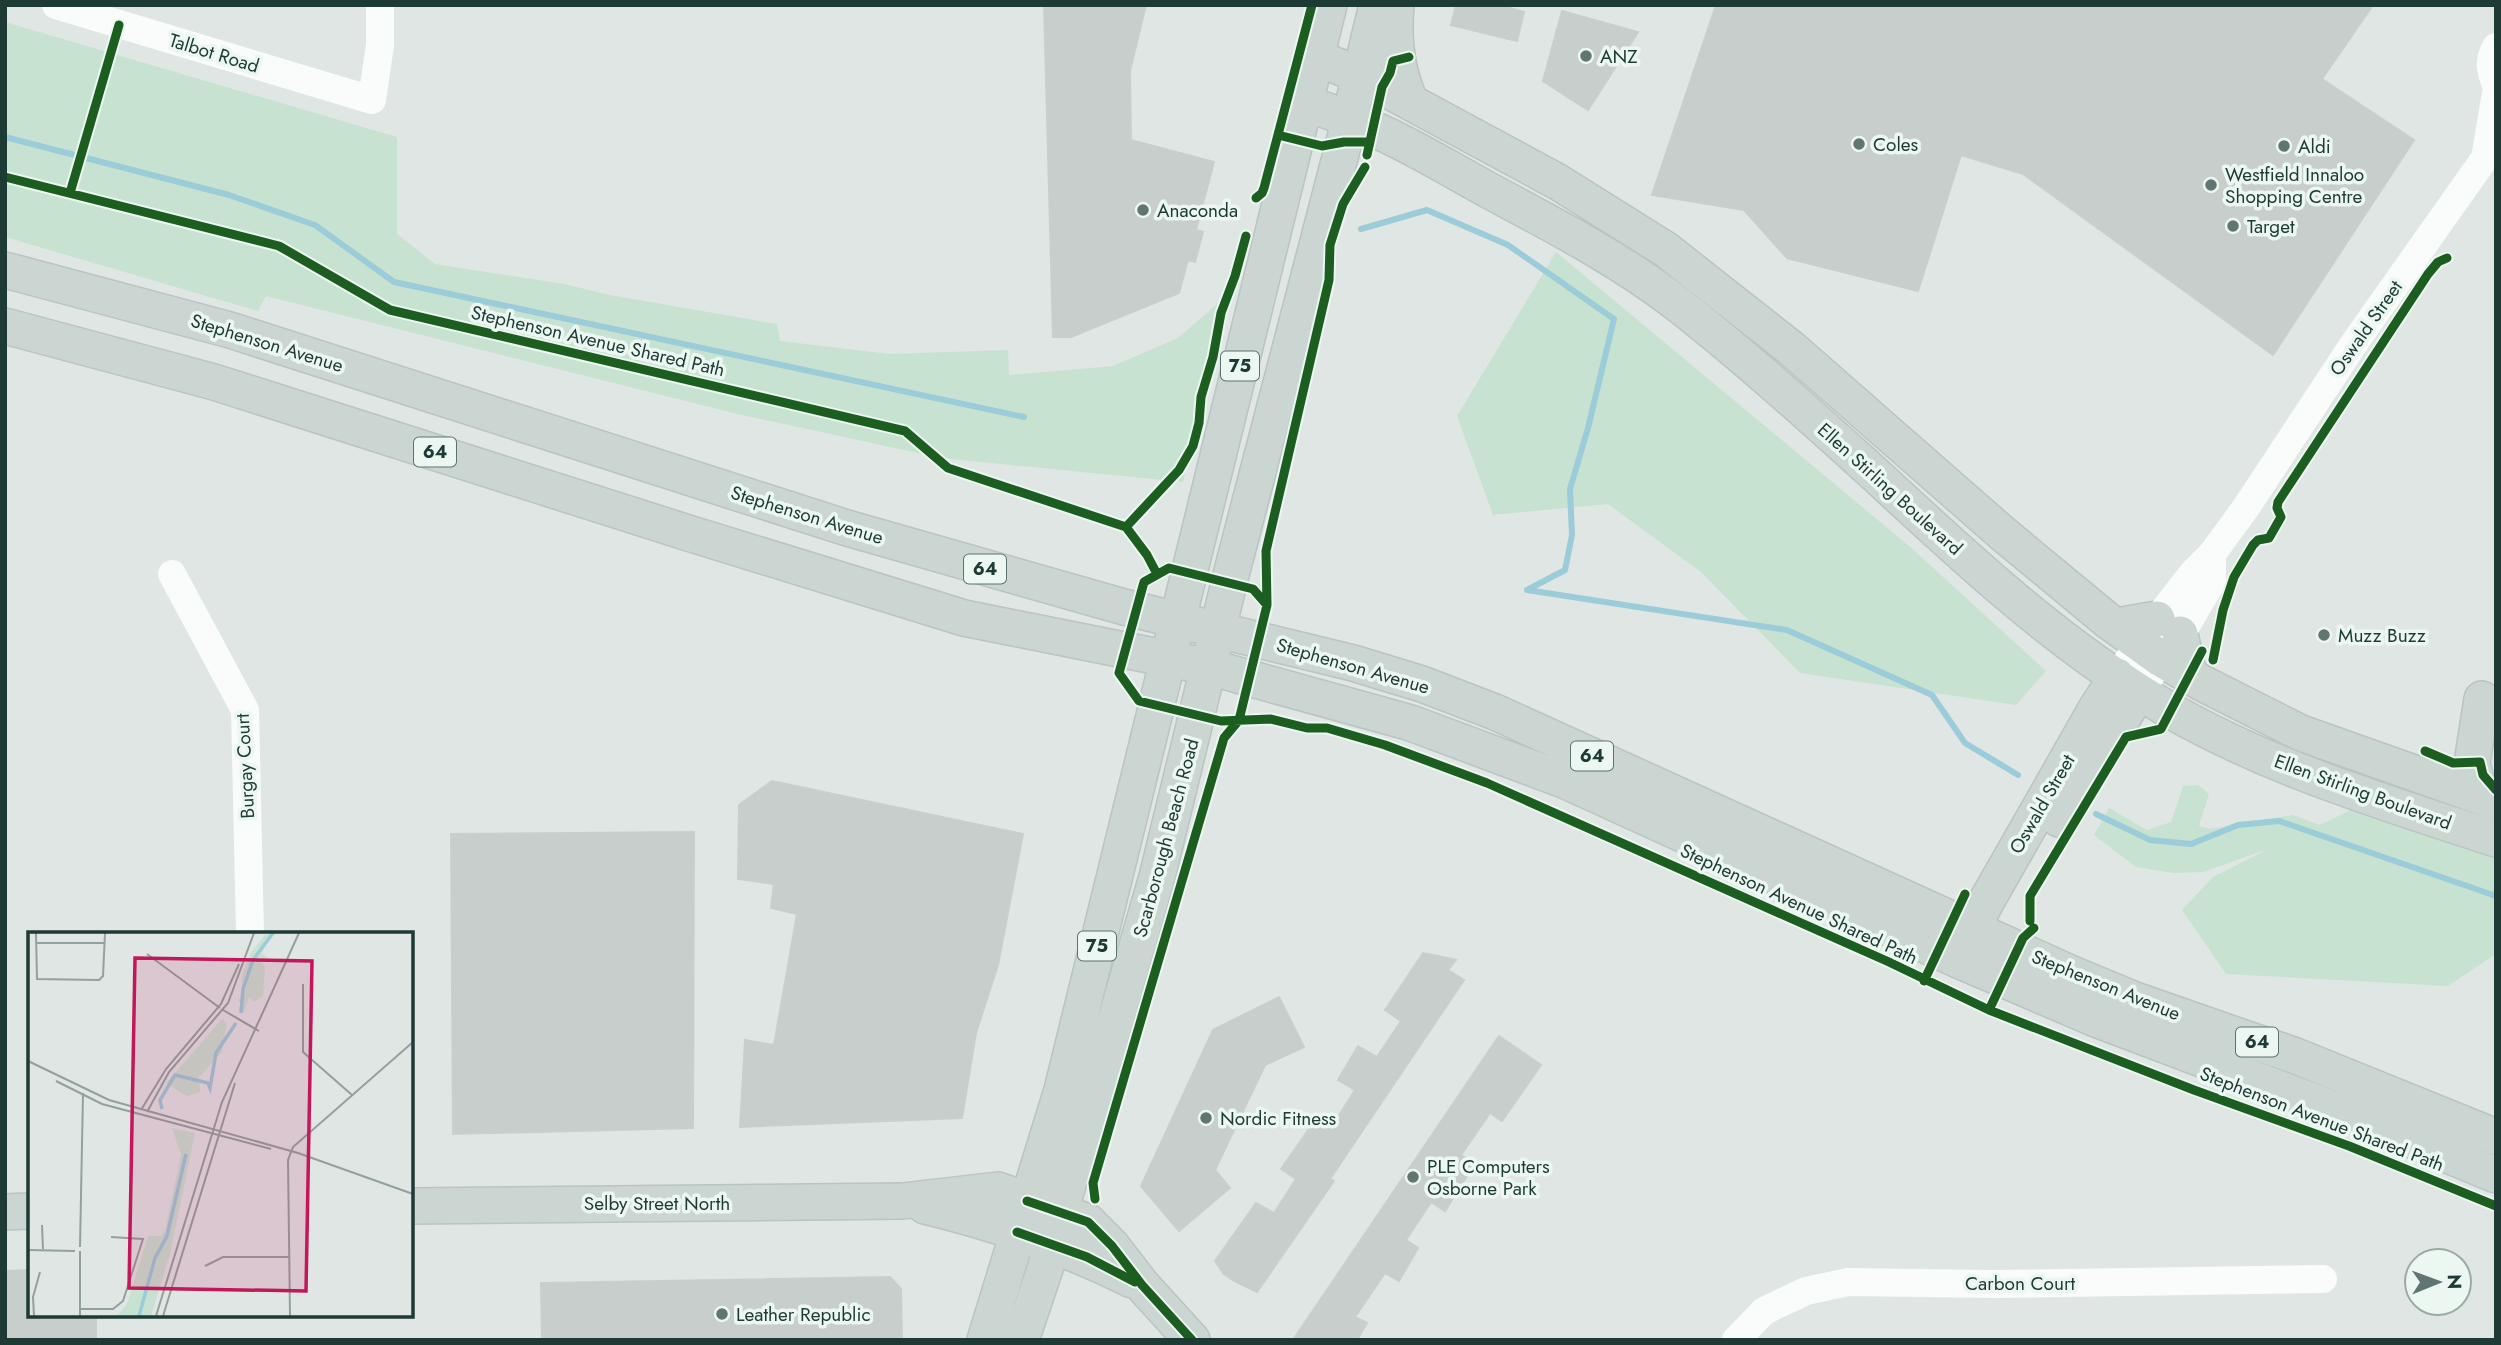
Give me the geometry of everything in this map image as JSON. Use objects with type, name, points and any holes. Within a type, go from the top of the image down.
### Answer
[{"type":"main road","name":"Scarborough Beach Road","points":[[985,1340],[1062,1090],[1329,5]]},
{"type":"main road","name":"Scarborough Beach Road","points":[[1021,1340],[1046,1266],[1154,890],[1377,5]]},
{"type":"main road","points":[[1396,5],[1396,45],[1400,78],[1409,101]]},
{"type":"main road","name":"Ellen Stirling Boulevard","points":[[1317,58],[1360,75],[1558,182],[1665,250],[1792,349],[2002,533],[2157,643],[2301,733],[2492,801]]},
{"type":"main road","name":"Ellen Stirling Boulevard","points":[[1304,102],[1373,129],[1535,215],[1637,275],[1678,304],[1804,411],[1986,578],[2045,625],[2170,711],[2282,765],[2350,792],[2496,839]]},
{"type":"main road","points":[[1338,164],[1352,157],[1367,155],[1412,170],[1486,204],[1535,215]]},
{"type":"main road","name":"Stephenson Avenue","points":[[5,271],[230,330],[847,528],[1029,581],[1422,684],[1495,712],[1976,949],[2098,1020],[2360,1119],[2496,1175]]},
{"type":"main road","name":"Stephenson Avenue","points":[[5,326],[214,382],[964,618],[1209,667],[1411,723],[1566,781],[1976,949],[2296,1056],[2496,1137]]},
{"type":"main road","name":"Oswald Street","points":[[1976,949],[2007,912],[2064,811],[2128,684]]},
{"type":"main road","points":[[2482,699],[2472,763],[2477,783],[2492,801]]},
{"type":"main road","name":"Selby Street North","points":[[413,1206],[903,1201],[989,1222],[1022,1216],[1056,1227],[1087,1258],[1142,1285],[1192,1340]]},
{"type":"main road","points":[[5,1212],[28,1211]]},
{"type":"street","name":"Talbot Road","points":[[56,5],[103,12],[372,100],[380,45],[380,5]]},
{"type":"street","points":[[2496,47],[2490,57],[2490,68],[2496,85]]},
{"type":"street","name":"Oswald Street","points":[[2128,684],[2157,643],[2212,582],[2212,554],[2247,506],[2355,342],[2490,153],[2496,93]]},
{"type":"street","name":"Burgay Court","points":[[172,574],[245,710],[250,932]]},
{"type":"street","name":"Carbon Court","points":[[1736,1340],[1764,1311],[1806,1291],[1848,1282],[2008,1284],[2323,1279]]},
{"type":"green space","points":[[5,22],[397,137],[397,234],[435,264],[564,284],[610,295],[777,324],[780,341],[890,354],[1008,350],[1009,375],[1113,366],[1178,338],[1218,303],[1183,482],[941,458],[742,415],[266,296],[258,311],[5,237]]},
{"type":"green space","points":[[1556,252],[1908,545],[2046,671],[2016,705],[1800,673],[1701,572],[1608,504],[1493,515],[1457,416]]},
{"type":"green space","points":[[2198,785],[2209,794],[2199,826],[2210,829],[2293,815],[2320,825],[2353,809],[2496,855],[2496,954],[2448,986],[2226,974],[2182,910],[2213,877],[2268,849],[2203,872],[2173,873],[2136,867],[2094,835],[2109,808],[2147,830],[2171,822],[2183,786]]},
{"type":"building","points":[[1044,5],[1146,5],[1130,71],[1131,140],[1214,162],[1196,230],[1203,232],[1195,262],[1188,260],[1179,293],[1071,337],[1053,337]]},
{"type":"building","points":[[1456,5],[1499,5],[1524,12],[1517,41],[1451,25]]},
{"type":"building","name":"Westfield Innaloo Shopping Centre","points":[[1716,5],[2373,5],[2322,79],[2414,140],[2273,355],[2023,174],[1961,155],[1918,291],[1787,258],[1744,210],[1652,195]]},
{"type":"building","name":"ANZ","points":[[1562,11],[1638,32],[1588,110],[1543,81]]},
{"type":"building","points":[[772,781],[1023,834],[998,965],[976,1033],[962,1118],[740,1127],[745,1040],[774,1045],[797,914],[771,908],[774,884],[738,879],[739,805]]},
{"type":"building","points":[[694,832],[693,1128],[453,1134],[451,834]]},
{"type":"building","points":[[1423,953],[1456,960],[1448,970],[1464,980],[1330,1179],[1334,1181],[1257,1292],[1234,1281],[1224,1274],[1215,1261],[1256,1203],[1274,1213],[1296,1179],[1281,1169],[1316,1119],[1331,1128],[1355,1090],[1338,1080],[1358,1046],[1377,1057],[1401,1021],[1385,1010]]},
{"type":"building","name":"Nordic Fitness","points":[[1279,997],[1304,1047],[1265,1065],[1215,1170],[1230,1188],[1179,1231],[1141,1186],[1213,1030]]},
{"type":"building","points":[[1499,1036],[1541,1065],[1502,1121],[1490,1113],[1461,1155],[1475,1163],[1445,1211],[1431,1202],[1406,1240],[1418,1248],[1399,1281],[1385,1273],[1355,1317],[1367,1323],[1357,1340],[1293,1340]]},
{"type":"building","points":[[28,1270],[28,1317],[96,1317],[96,1340],[5,1340],[5,1271]]},
{"type":"building","name":"Leather Republic","points":[[890,1277],[901,1289],[902,1340],[542,1340],[541,1283]]},
{"type":"waterway","points":[[5,137],[229,195],[315,225],[394,282],[1024,417]]},
{"type":"waterway","points":[[1361,229],[1427,210],[1508,245],[1614,319],[1588,428],[1570,489],[1572,535],[1565,570],[1527,590],[1787,630],[1932,695],[1965,743],[2018,775]]},
{"type":"waterway","points":[[2096,814],[2150,840],[2191,844],[2238,825],[2279,821],[2496,896]]},
{"type":"cycle path","points":[[1256,198],[1264,188],[1312,5]]},
{"type":"cycle path","points":[[70,193],[119,25]]},
{"type":"cycle path","points":[[1367,155],[1382,87],[1393,61],[1409,57]]},
{"type":"cycle path","points":[[1278,135],[1322,146],[1344,142],[1370,142]]},
{"type":"cycle path","points":[[1095,1199],[1093,1183],[1224,738],[1239,720],[1267,605],[1266,551],[1329,280],[1330,245],[1343,204],[1365,167]]},
{"type":"cycle path","name":"Stephenson Avenue Shared Path","points":[[5,177],[279,246],[390,310],[905,431],[948,468],[1126,527],[1147,555],[1157,574]]},
{"type":"cycle path","points":[[1126,527],[1179,470],[1193,446],[1199,423],[1201,397],[1213,357],[1221,313],[1246,236]]},
{"type":"cycle path","points":[[2213,660],[2223,610],[2234,577],[2253,545],[2258,540],[2269,538],[2281,517],[2277,508],[2278,502],[2428,274],[2438,262],[2447,258]]},
{"type":"cycle path","name":"Stephenson Avenue Shared Path","points":[[1267,605],[1253,589],[1169,568],[1144,582],[1119,673],[1139,701],[1221,721],[1271,719],[1307,728],[1327,728],[1385,745],[1487,783],[1889,962],[1989,1010],[2194,1090],[2349,1146],[2496,1206]]},
{"type":"cycle path","points":[[2030,921],[2030,896],[2126,737],[2161,729],[2202,651]]},
{"type":"cycle path","points":[[2425,751],[2453,763],[2480,762],[2483,775],[2496,790]]},
{"type":"cycle path","points":[[1924,981],[1965,894]]},
{"type":"cycle path","points":[[1989,1010],[2023,938],[2034,928]]},
{"type":"cycle path","points":[[1027,1201],[1088,1222],[1112,1246],[1142,1285],[1192,1340]]},
{"type":"cycle path","points":[[1017,1232],[1087,1257],[1135,1282]]},
{"type":"place","name":"ANZ","points":[[1586,56]]},
{"type":"place","name":"Coles","points":[[1859,144]]},
{"type":"place","name":"Aldi","points":[[2284,146]]},
{"type":"place","name":"Westfield Innaloo Shopping Centre","points":[[2211,185]]},
{"type":"place","name":"Anaconda","points":[[1143,210]]},
{"type":"place","name":"Target","points":[[2233,226]]},
{"type":"place","name":"Muzz Buzz","points":[[2324,635]]},
{"type":"place","name":"Nordic Fitness","points":[[1206,1118]]},
{"type":"place","name":"PLE Computers Osborne Park","points":[[1413,1177]]},
{"type":"place","name":"Leather Republic","points":[[722,1314]]}]
